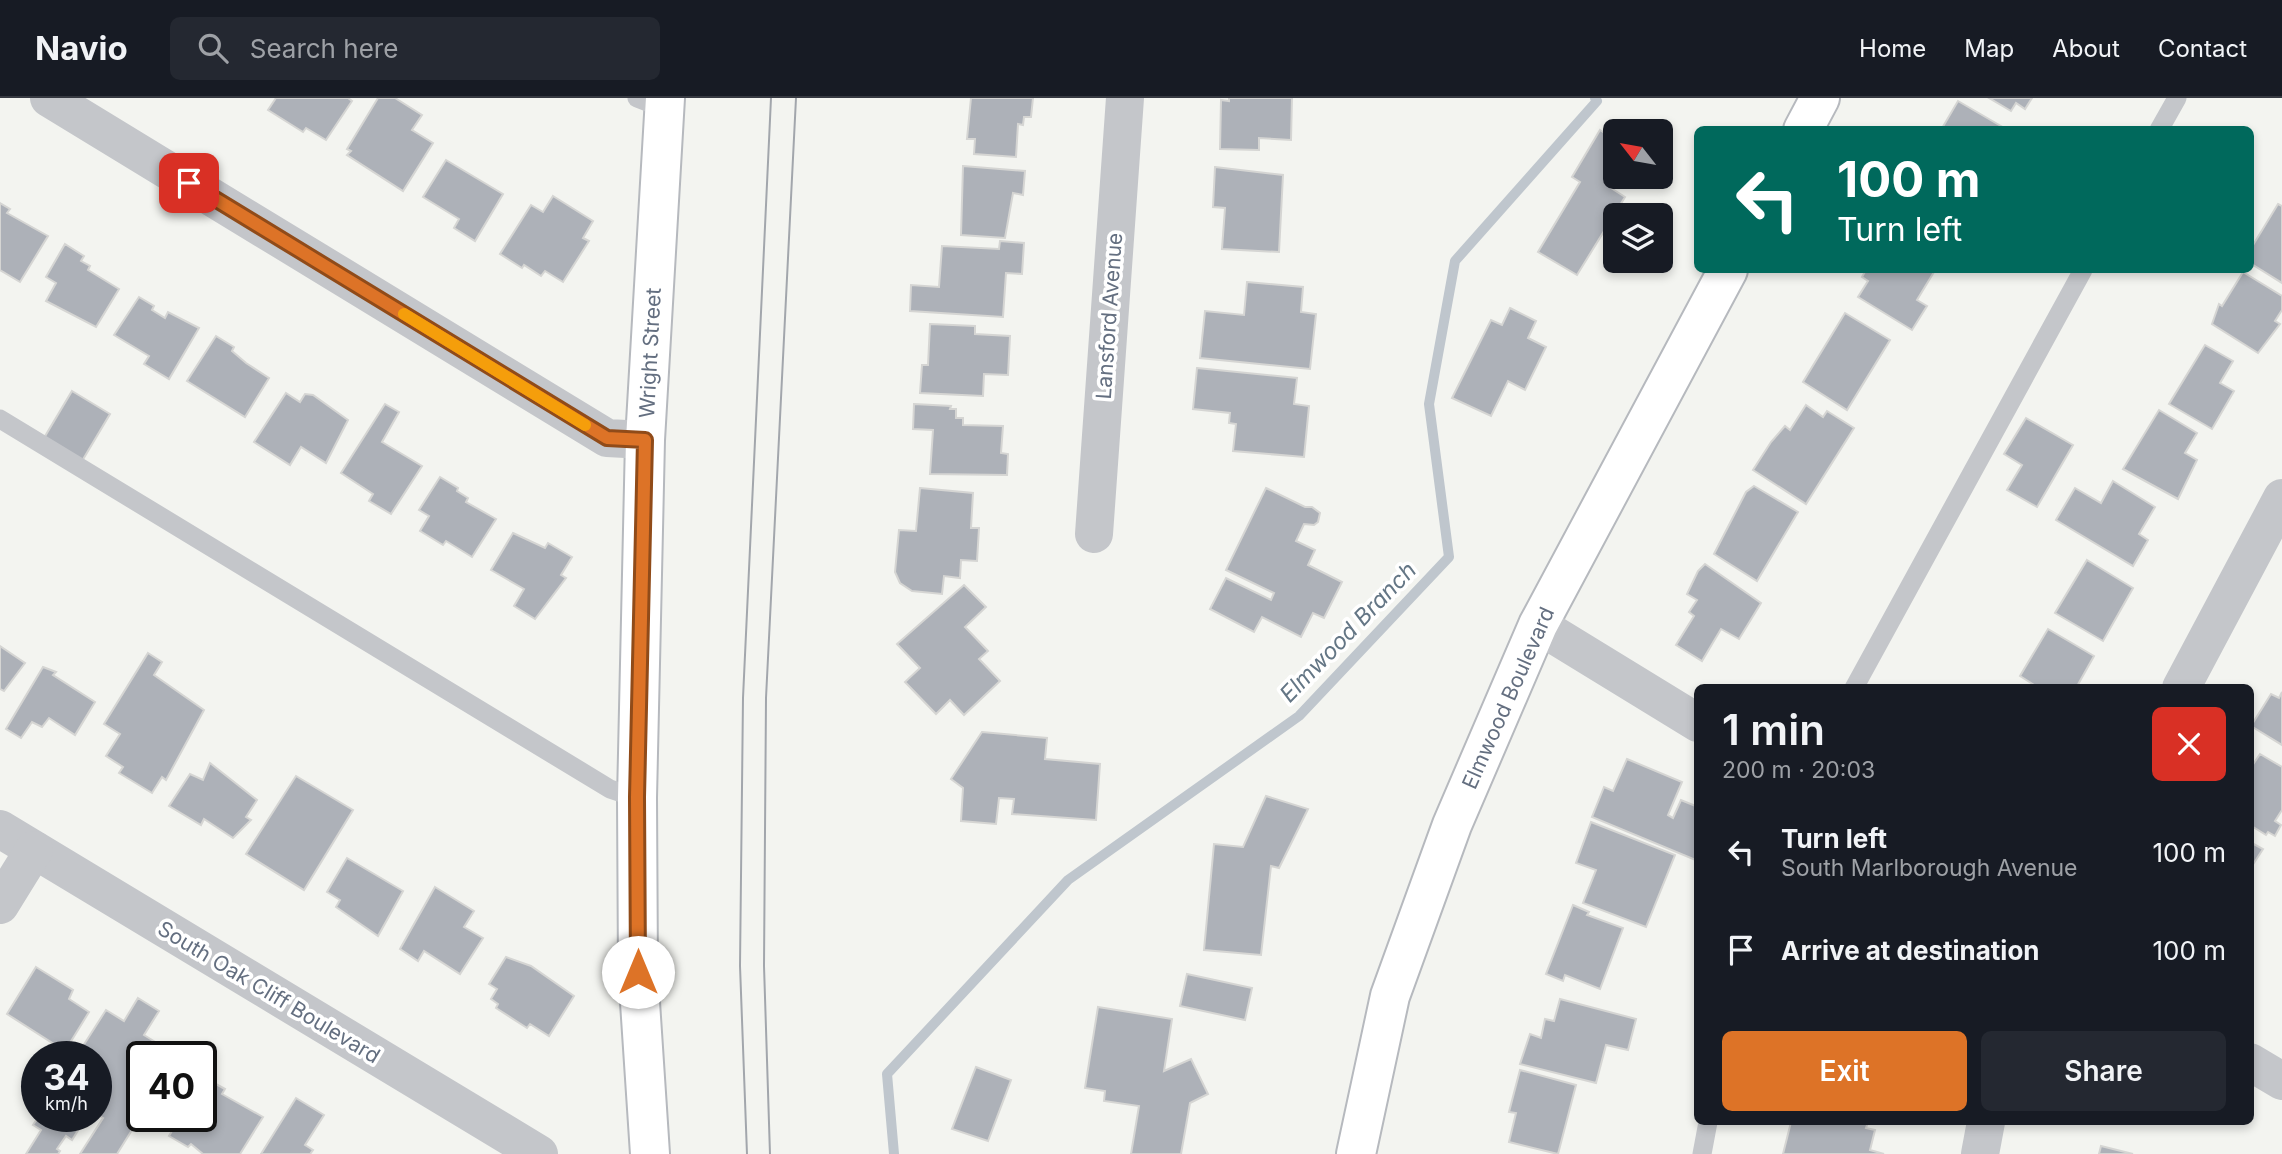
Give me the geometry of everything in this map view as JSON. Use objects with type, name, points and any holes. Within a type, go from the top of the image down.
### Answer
[{"type":"street","points":[[49,98],[607,438],[645,440]]},
{"type":"street","name":"Lansford Avenue","points":[[1094,534],[1125,98]]},
{"type":"street","points":[[1805,126],[1820,98]]},
{"type":"street","name":"Wright Street","points":[[650,1154],[638,972],[637,797],[656,102]]},
{"type":"street","name":"Elmwood Boulevard","points":[[1356,1154],[1390,996],[1452,825],[1538,625],[1726,273]]},
{"type":"street","points":[[2183,684],[2282,498]]},
{"type":"street","points":[[1538,625],[1694,721]]},
{"type":"street","name":"South Oak Cliff Boulevard","points":[[0,829],[539,1154]]},
{"type":"street","points":[[0,905],[34,850]]},
{"type":"street","points":[[1980,1154],[1985,1125]]},
{"type":"lane","points":[[2162,126],[2177,98]]},
{"type":"lane","points":[[1856,684],[2081,273]]},
{"type":"lane","points":[[0,419],[610,789],[637,797]]},
{"type":"lane","points":[[1702,1154],[1707,1125]]},
{"type":"building","points":[[276,98],[348,98],[352,101],[326,140],[306,128],[303,132],[268,110]]},
{"type":"building","points":[[378,98],[395,98],[422,115],[412,130],[433,143],[403,191],[347,155],[351,151],[347,149]]},
{"type":"building","points":[[971,98],[1033,98],[1031,117],[1024,117],[1023,125],[1018,124],[1016,157],[974,154],[975,139],[967,139]]},
{"type":"building","points":[[1229,98],[1292,98],[1291,140],[1259,138],[1259,150],[1220,149],[1221,100],[1229,101]]},
{"type":"building","points":[[1989,98],[2032,98],[2025,109],[2016,103],[2011,111]]},
{"type":"building","points":[[1958,101],[2001,126],[1943,126]]},
{"type":"building","points":[[1600,130],[1603,132],[1603,189],[1613,189],[1625,197],[1621,203],[1603,203],[1603,233],[1577,275],[1538,252],[1580,182],[1572,177]]},
{"type":"building","points":[[446,160],[503,194],[475,241],[454,228],[459,219],[423,197]]},
{"type":"building","points":[[963,166],[1025,171],[1023,195],[1013,193],[1005,238],[961,235]]},
{"type":"building","points":[[1215,167],[1283,175],[1279,252],[1222,249],[1225,208],[1213,207]]},
{"type":"building","points":[[553,196],[593,221],[583,238],[589,241],[563,282],[545,271],[541,276],[524,265],[522,268],[500,254],[531,205],[543,212]]},
{"type":"building","points":[[0,203],[10,209],[7,213],[48,236],[20,282],[0,270]]},
{"type":"building","points":[[2278,204],[2282,206],[2282,283],[2254,266],[2254,243]]},
{"type":"building","points":[[1000,241],[1024,243],[1022,274],[1006,273],[1003,317],[910,311],[911,285],[939,287],[942,246],[999,249]]},
{"type":"building","points":[[65,244],[84,256],[81,261],[90,266],[88,270],[119,289],[96,327],[46,301],[56,283],[46,277]]},
{"type":"building","points":[[1864,273],[1933,273],[1917,300],[1927,306],[1912,330],[1858,297],[1868,281],[1862,277]]},
{"type":"building","points":[[2242,273],[2282,296],[2282,310],[2275,321],[2280,324],[2258,353],[2212,324],[2219,304],[2222,306]]},
{"type":"building","points":[[1247,282],[1303,287],[1301,312],[1316,314],[1310,369],[1200,358],[1205,311],[1244,315]]},
{"type":"building","points":[[139,297],[154,306],[152,310],[165,318],[168,312],[199,328],[169,379],[144,364],[149,356],[114,335]]},
{"type":"building","points":[[1510,308],[1536,321],[1528,338],[1546,347],[1525,390],[1508,381],[1491,416],[1452,398],[1491,320],[1502,325]]},
{"type":"building","points":[[1845,313],[1890,340],[1847,410],[1803,382]]},
{"type":"building","points":[[930,324],[975,326],[975,334],[1010,336],[1008,375],[984,374],[983,396],[920,393],[922,365],[928,365]]},
{"type":"building","points":[[216,336],[234,347],[232,351],[269,378],[245,417],[187,381]]},
{"type":"building","points":[[2205,345],[2233,361],[2220,383],[2234,391],[2212,429],[2169,404]]},
{"type":"building","points":[[1197,368],[1297,378],[1294,404],[1309,406],[1304,457],[1233,451],[1236,424],[1229,423],[1230,413],[1193,409]]},
{"type":"building","points":[[72,391],[110,414],[82,461],[44,438]]},
{"type":"building","points":[[286,393],[300,402],[305,394],[313,395],[348,420],[326,463],[301,447],[290,465],[254,442]]},
{"type":"building","points":[[385,404],[399,412],[382,442],[422,466],[391,514],[369,501],[373,494],[341,473]]},
{"type":"building","points":[[914,404],[951,406],[950,409],[956,409],[956,418],[963,418],[963,425],[1003,426],[1001,453],[1008,454],[1007,475],[930,474],[933,430],[913,429]]},
{"type":"building","points":[[1806,405],[1823,417],[1827,411],[1854,428],[1806,504],[1753,470],[1771,442],[1785,426],[1790,430]]},
{"type":"building","points":[[2159,410],[2197,433],[2185,453],[2197,460],[2178,499],[2123,469]]},
{"type":"building","points":[[2026,418],[2073,445],[2037,507],[2007,490],[2022,465],[2004,454]]},
{"type":"building","points":[[440,477],[458,488],[457,491],[468,498],[466,502],[496,519],[472,557],[446,541],[443,545],[420,531],[429,516],[419,510]]},
{"type":"building","points":[[2113,481],[2155,507],[2139,534],[2148,540],[2133,566],[2056,520],[2075,488],[2101,503]]},
{"type":"building","points":[[1754,486],[1798,512],[1757,581],[1714,554],[1746,492]]},
{"type":"building","points":[[920,488],[973,493],[971,528],[979,528],[977,561],[961,560],[960,578],[944,576],[942,594],[912,591],[900,583],[895,572],[899,530],[916,531]]},
{"type":"building","points":[[1266,488],[1320,513],[1318,522],[1314,525],[1304,524],[1296,541],[1315,550],[1308,565],[1342,582],[1324,618],[1313,613],[1301,637],[1262,617],[1254,632],[1210,609],[1226,578],[1271,600],[1274,593],[1226,570]]},
{"type":"building","points":[[513,533],[545,548],[548,543],[572,557],[561,575],[566,578],[535,619],[514,606],[524,589],[491,570]]},
{"type":"building","points":[[2087,560],[2133,588],[2103,641],[2055,613]]},
{"type":"building","points":[[1705,564],[1761,603],[1739,639],[1721,629],[1702,661],[1676,645],[1694,616],[1689,612],[1697,600],[1687,594],[1698,571]]},
{"type":"building","points":[[964,585],[986,607],[965,627],[988,651],[979,659],[1000,681],[964,715],[950,700],[936,714],[905,682],[920,668],[897,644]]},
{"type":"building","points":[[2048,629],[2094,656],[2078,684],[2033,684],[2020,676]]},
{"type":"building","points":[[0,646],[25,663],[4,691],[0,689]]},
{"type":"building","points":[[148,653],[162,662],[154,675],[204,710],[166,780],[162,777],[152,793],[119,773],[123,767],[106,756],[120,734],[104,724]]},
{"type":"building","points":[[43,667],[56,672],[53,675],[95,702],[75,735],[49,718],[42,727],[32,722],[21,738],[6,729]]},
{"type":"building","points":[[2282,692],[2282,745],[2254,728],[2254,721],[2271,694],[2279,698]]},
{"type":"building","points":[[982,732],[1047,738],[1045,759],[1100,764],[1096,820],[1012,814],[1014,799],[999,798],[996,824],[961,821],[963,788],[951,779]]},
{"type":"building","points":[[2260,754],[2282,767],[2282,810],[2275,821],[2281,825],[2275,836],[2268,832],[2266,835],[2254,828],[2254,763]]},
{"type":"building","points":[[1627,759],[1682,782],[1668,815],[1673,818],[1681,800],[1694,805],[1694,859],[1592,817],[1604,787],[1613,791]]},
{"type":"building","points":[[210,763],[257,800],[246,817],[251,820],[233,838],[204,819],[201,825],[169,806],[190,774],[203,780]]},
{"type":"building","points":[[296,776],[353,810],[304,890],[246,854]]},
{"type":"building","points":[[1266,796],[1308,809],[1279,868],[1271,866],[1261,955],[1204,950],[1214,844],[1243,847]]},
{"type":"building","points":[[1591,822],[1675,855],[1646,927],[1583,903],[1596,870],[1576,863]]},
{"type":"building","points":[[2254,844],[2263,849],[2254,863]]},
{"type":"building","points":[[347,858],[403,891],[378,936],[336,907],[340,900],[327,892]]},
{"type":"building","points":[[435,887],[474,911],[464,927],[483,938],[460,974],[424,951],[418,961],[400,949]]},
{"type":"building","points":[[1573,905],[1589,912],[1587,915],[1623,928],[1600,989],[1565,975],[1563,981],[1546,974]]},
{"type":"building","points":[[506,957],[531,966],[574,996],[549,1036],[530,1024],[527,1028],[496,1008],[498,1004],[491,999],[497,989],[489,984]]},
{"type":"building","points":[[36,967],[73,990],[69,999],[89,1012],[71,1041],[49,1041],[7,1014]]},
{"type":"building","points":[[1187,974],[1252,988],[1245,1020],[1180,1006]]},
{"type":"building","points":[[138,998],[159,1011],[144,1035],[154,1041],[126,1041],[126,1132],[131,1132],[117,1154],[80,1154],[94,1132],[112,1132],[112,1041],[86,1041],[106,1010],[124,1021]]},
{"type":"building","points":[[1560,999],[1636,1019],[1628,1050],[1606,1045],[1596,1083],[1520,1064],[1530,1034],[1541,1038],[1545,1019],[1554,1021]]},
{"type":"building","points":[[1098,1007],[1172,1019],[1164,1071],[1191,1059],[1208,1094],[1190,1103],[1181,1154],[1131,1154],[1139,1106],[1104,1101],[1105,1091],[1085,1088]]},
{"type":"building","points":[[976,1067],[1011,1080],[988,1141],[952,1129]]},
{"type":"building","points":[[1520,1070],[1576,1085],[1558,1154],[1509,1142],[1516,1113],[1509,1112]]},
{"type":"building","points":[[217,1085],[225,1089],[222,1094],[263,1117],[240,1154],[203,1154],[191,1144],[188,1147],[169,1136],[171,1132],[217,1132]]},
{"type":"building","points":[[296,1098],[324,1115],[305,1145],[313,1150],[310,1154],[261,1154]]},
{"type":"building","points":[[1790,1125],[1867,1125],[1866,1128],[1875,1130],[1870,1150],[1884,1154],[1783,1154]]},
{"type":"building","points":[[40,1132],[77,1132],[72,1140],[66,1136],[57,1149],[60,1151],[58,1154],[26,1154]]},
{"type":"building","points":[[2101,1146],[2133,1154],[2099,1154]]},
{"type":"waterway","name":"Elmwood Branch","points":[[894,1154],[887,1074],[1068,880],[1299,716],[1449,557],[1429,404],[1455,261],[1597,101],[1595,98]]},
{"type":"tram line","points":[[747,1154],[740,966],[743,698],[771,98]]},
{"type":"tram line","points":[[770,1154],[764,966],[766,698],[796,98]]},
{"type":"slow traffic","points":[[404,314],[585,425]]},
{"type":"route","points":[[189,183],[607,438],[645,440],[637,797],[638,972]]}]
